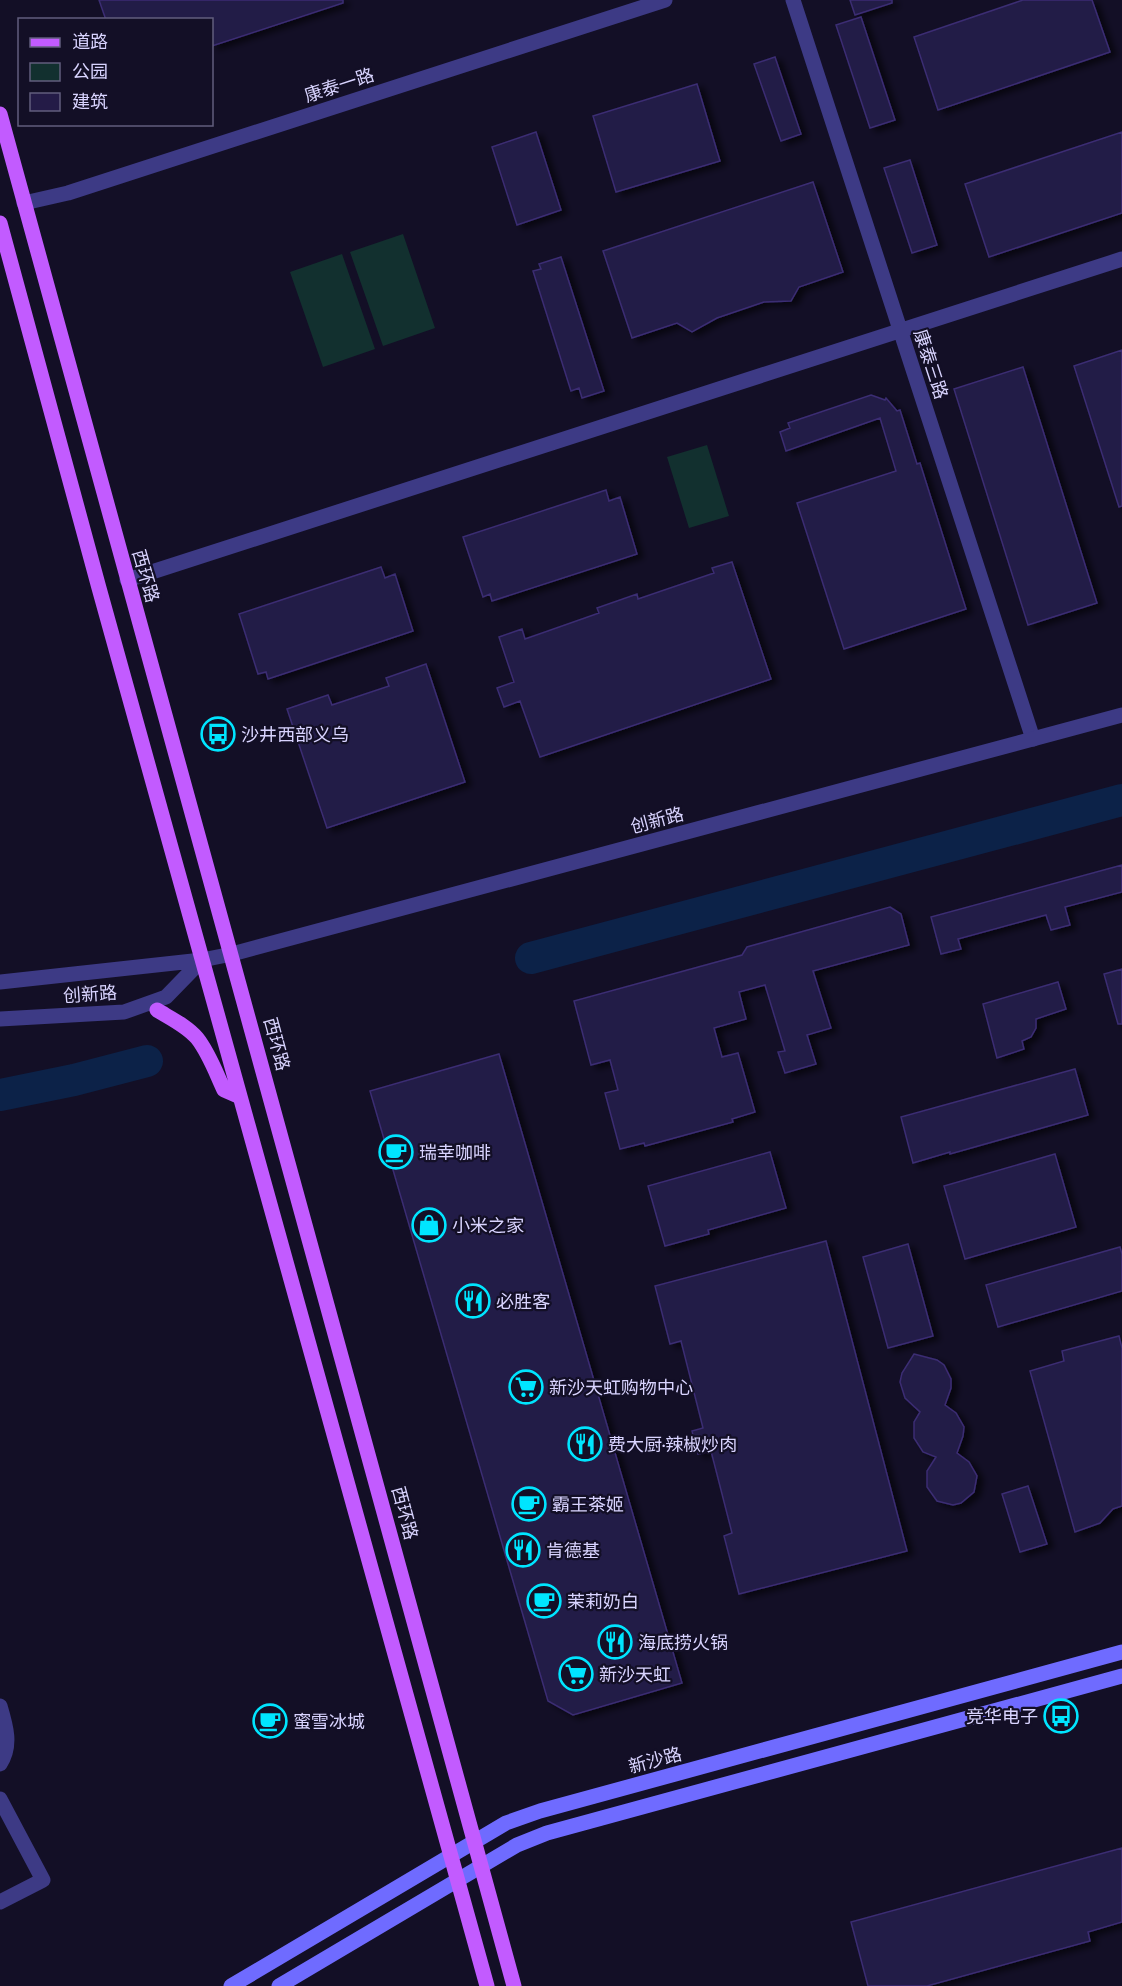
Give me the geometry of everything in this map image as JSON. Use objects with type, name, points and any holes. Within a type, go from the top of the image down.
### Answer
[{"type":"main road","name":"西环路","points":[[0,114],[514,1986]]},
{"type":"main road","points":[[0,223],[487,1986]]},
{"type":"main road","points":[[157,1010],[196,1037],[210,1059],[224,1090],[240,1097]]},
{"type":"main road","name":"新沙路","points":[[231,1986],[474,1842],[506,1824],[540,1811],[1122,1652]]},
{"type":"main road","points":[[279,1986],[517,1845],[547,1833],[1122,1676]]},
{"type":"street","name":"康泰一路","points":[[24,203],[68,193],[665,0]]},
{"type":"street","name":"康泰三路","points":[[793,0],[1033,739]]},
{"type":"street","points":[[127,580],[1122,259]]},
{"type":"street","name":"创新路","points":[[0,982],[202,960],[232,954],[1122,715]]},
{"type":"street","name":"创新路","points":[[0,1020],[124,1012],[166,997],[202,960]]},
{"type":"street","points":[[0,1706],[8,1733],[5,1757],[0,1764]]},
{"type":"street","points":[[0,1799],[43,1880],[0,1902]]},
{"type":"green space","points":[[403,234],[435,328],[383,346],[350,252]]},
{"type":"green space","points":[[342,254],[375,349],[323,367],[290,272]]},
{"type":"green space","points":[[707,445],[729,516],[689,528],[667,457]]},
{"type":"building","points":[[99,0],[343,0],[343,3],[213,46],[213,18],[105,18]]},
{"type":"building","points":[[850,0],[892,0],[892,3],[855,15]]},
{"type":"building","points":[[1023,0],[1092,0],[1110,52],[938,110],[914,37]]},
{"type":"building","points":[[861,17],[895,120],[870,128],[836,25]]},
{"type":"building","points":[[775,57],[801,134],[781,141],[754,64]]},
{"type":"building","points":[[697,84],[720,161],[616,192],[593,116]]},
{"type":"building","points":[[536,132],[561,210],[517,225],[492,147]]},
{"type":"building","points":[[1122,132],[1122,213],[989,257],[965,184]]},
{"type":"building","points":[[910,160],[937,245],[912,253],[884,168]]},
{"type":"building","points":[[813,182],[843,272],[799,287],[791,301],[764,302],[717,318],[692,332],[677,323],[632,338],[603,251]]},
{"type":"building","points":[[561,257],[604,391],[582,398],[579,388],[571,391],[533,271],[541,269],[539,264]]},
{"type":"building","points":[[1122,350],[1122,506],[1119,507],[1074,366]]},
{"type":"building","points":[[1023,367],[1097,603],[1028,625],[954,389]]},
{"type":"building","points":[[871,395],[885,400],[886,398],[897,411],[900,410],[917,464],[920,463],[966,609],[844,649],[797,503],[896,471],[880,418],[786,451],[780,432],[790,428],[788,423]]},
{"type":"building","points":[[606,490],[609,501],[620,497],[637,554],[492,601],[490,594],[483,597],[463,537]]},
{"type":"building","points":[[732,562],[771,679],[540,757],[520,701],[504,707],[497,688],[514,682],[499,637],[522,629],[525,639],[599,613],[597,608],[637,594],[638,599],[714,573],[712,568]]},
{"type":"building","points":[[381,567],[385,578],[395,574],[413,631],[268,679],[266,672],[258,674],[239,614]]},
{"type":"building","points":[[426,664],[465,782],[327,828],[287,709],[328,695],[332,705],[389,686],[386,678]]},
{"type":"building","points":[[1122,865],[1122,892],[1065,907],[1070,925],[1051,930],[1046,915],[958,939],[961,949],[941,954],[931,917]]},
{"type":"building","points":[[890,907],[901,914],[909,945],[813,971],[831,1028],[807,1035],[816,1064],[785,1073],[778,1052],[785,1051],[765,985],[739,992],[746,1019],[714,1028],[722,1057],[738,1053],[755,1112],[732,1119],[733,1122],[645,1146],[644,1143],[620,1149],[605,1093],[618,1090],[610,1060],[591,1065],[574,1001],[742,955],[747,947]]},
{"type":"building","points":[[1122,969],[1122,1024],[1118,1024],[1104,974]]},
{"type":"building","points":[[1058,982],[1066,1009],[1036,1019],[1036,1028],[1031,1037],[1022,1041],[1024,1049],[997,1058],[983,1004]]},
{"type":"building","name":"新沙天虹购物中心","points":[[499,1054],[682,1683],[573,1715],[548,1701],[370,1091]]},
{"type":"building","points":[[1075,1069],[1088,1115],[913,1163],[901,1117]]},
{"type":"building","points":[[770,1152],[786,1208],[708,1230],[709,1234],[665,1246],[648,1186]]},
{"type":"building","points":[[1055,1154],[1076,1227],[965,1259],[944,1186]]},
{"type":"building","points":[[826,1241],[907,1551],[739,1594],[724,1536],[732,1533],[711,1451],[698,1454],[692,1431],[703,1428],[681,1341],[670,1344],[655,1286]]},
{"type":"building","points":[[908,1244],[933,1336],[888,1348],[863,1257]]},
{"type":"building","points":[[1120,1247],[1122,1291],[998,1327],[986,1285]]},
{"type":"building","points":[[1119,1336],[1122,1348],[1122,1506],[1113,1509],[1100,1523],[1075,1532],[1030,1371],[1064,1361],[1062,1351]]},
{"type":"building","points":[[914,1354],[937,1360],[944,1365],[951,1379],[951,1388],[945,1405],[956,1413],[964,1427],[957,1453],[969,1462],[977,1476],[974,1492],[961,1503],[953,1505],[937,1501],[927,1487],[927,1471],[936,1457],[923,1452],[914,1438],[914,1422],[920,1412],[905,1398],[900,1382],[902,1373]]},
{"type":"building","points":[[1028,1486],[1047,1544],[1020,1552],[1002,1494]]},
{"type":"building","points":[[1122,1848],[1122,1922],[1088,1932],[1090,1941],[927,1986],[868,1986],[851,1922]]},
{"type":"waterway","points":[[531,958],[1122,800]]},
{"type":"waterway","points":[[0,1095],[74,1080],[147,1061]]},
{"type":"place","name":"沙井西部义乌","points":[[218,734]]},
{"type":"place","name":"瑞幸咖啡","points":[[396,1152]]},
{"type":"place","name":"小米之家","points":[[429,1225]]},
{"type":"place","name":"必胜客","points":[[473,1301]]},
{"type":"place","name":"新沙天虹购物中心","points":[[526,1387]]},
{"type":"place","name":"费大厨·辣椒炒肉","points":[[585,1444]]},
{"type":"place","name":"霸王茶姬","points":[[529,1504]]},
{"type":"place","name":"肯德基","points":[[523,1550]]},
{"type":"place","name":"茉莉奶白","points":[[544,1601]]},
{"type":"place","name":"海底捞火锅","points":[[615,1642]]},
{"type":"place","name":"新沙天虹","points":[[576,1674]]},
{"type":"place","name":"竞华电子","points":[[1061,1716]]},
{"type":"place","name":"蜜雪冰城","points":[[270,1721]]}]
